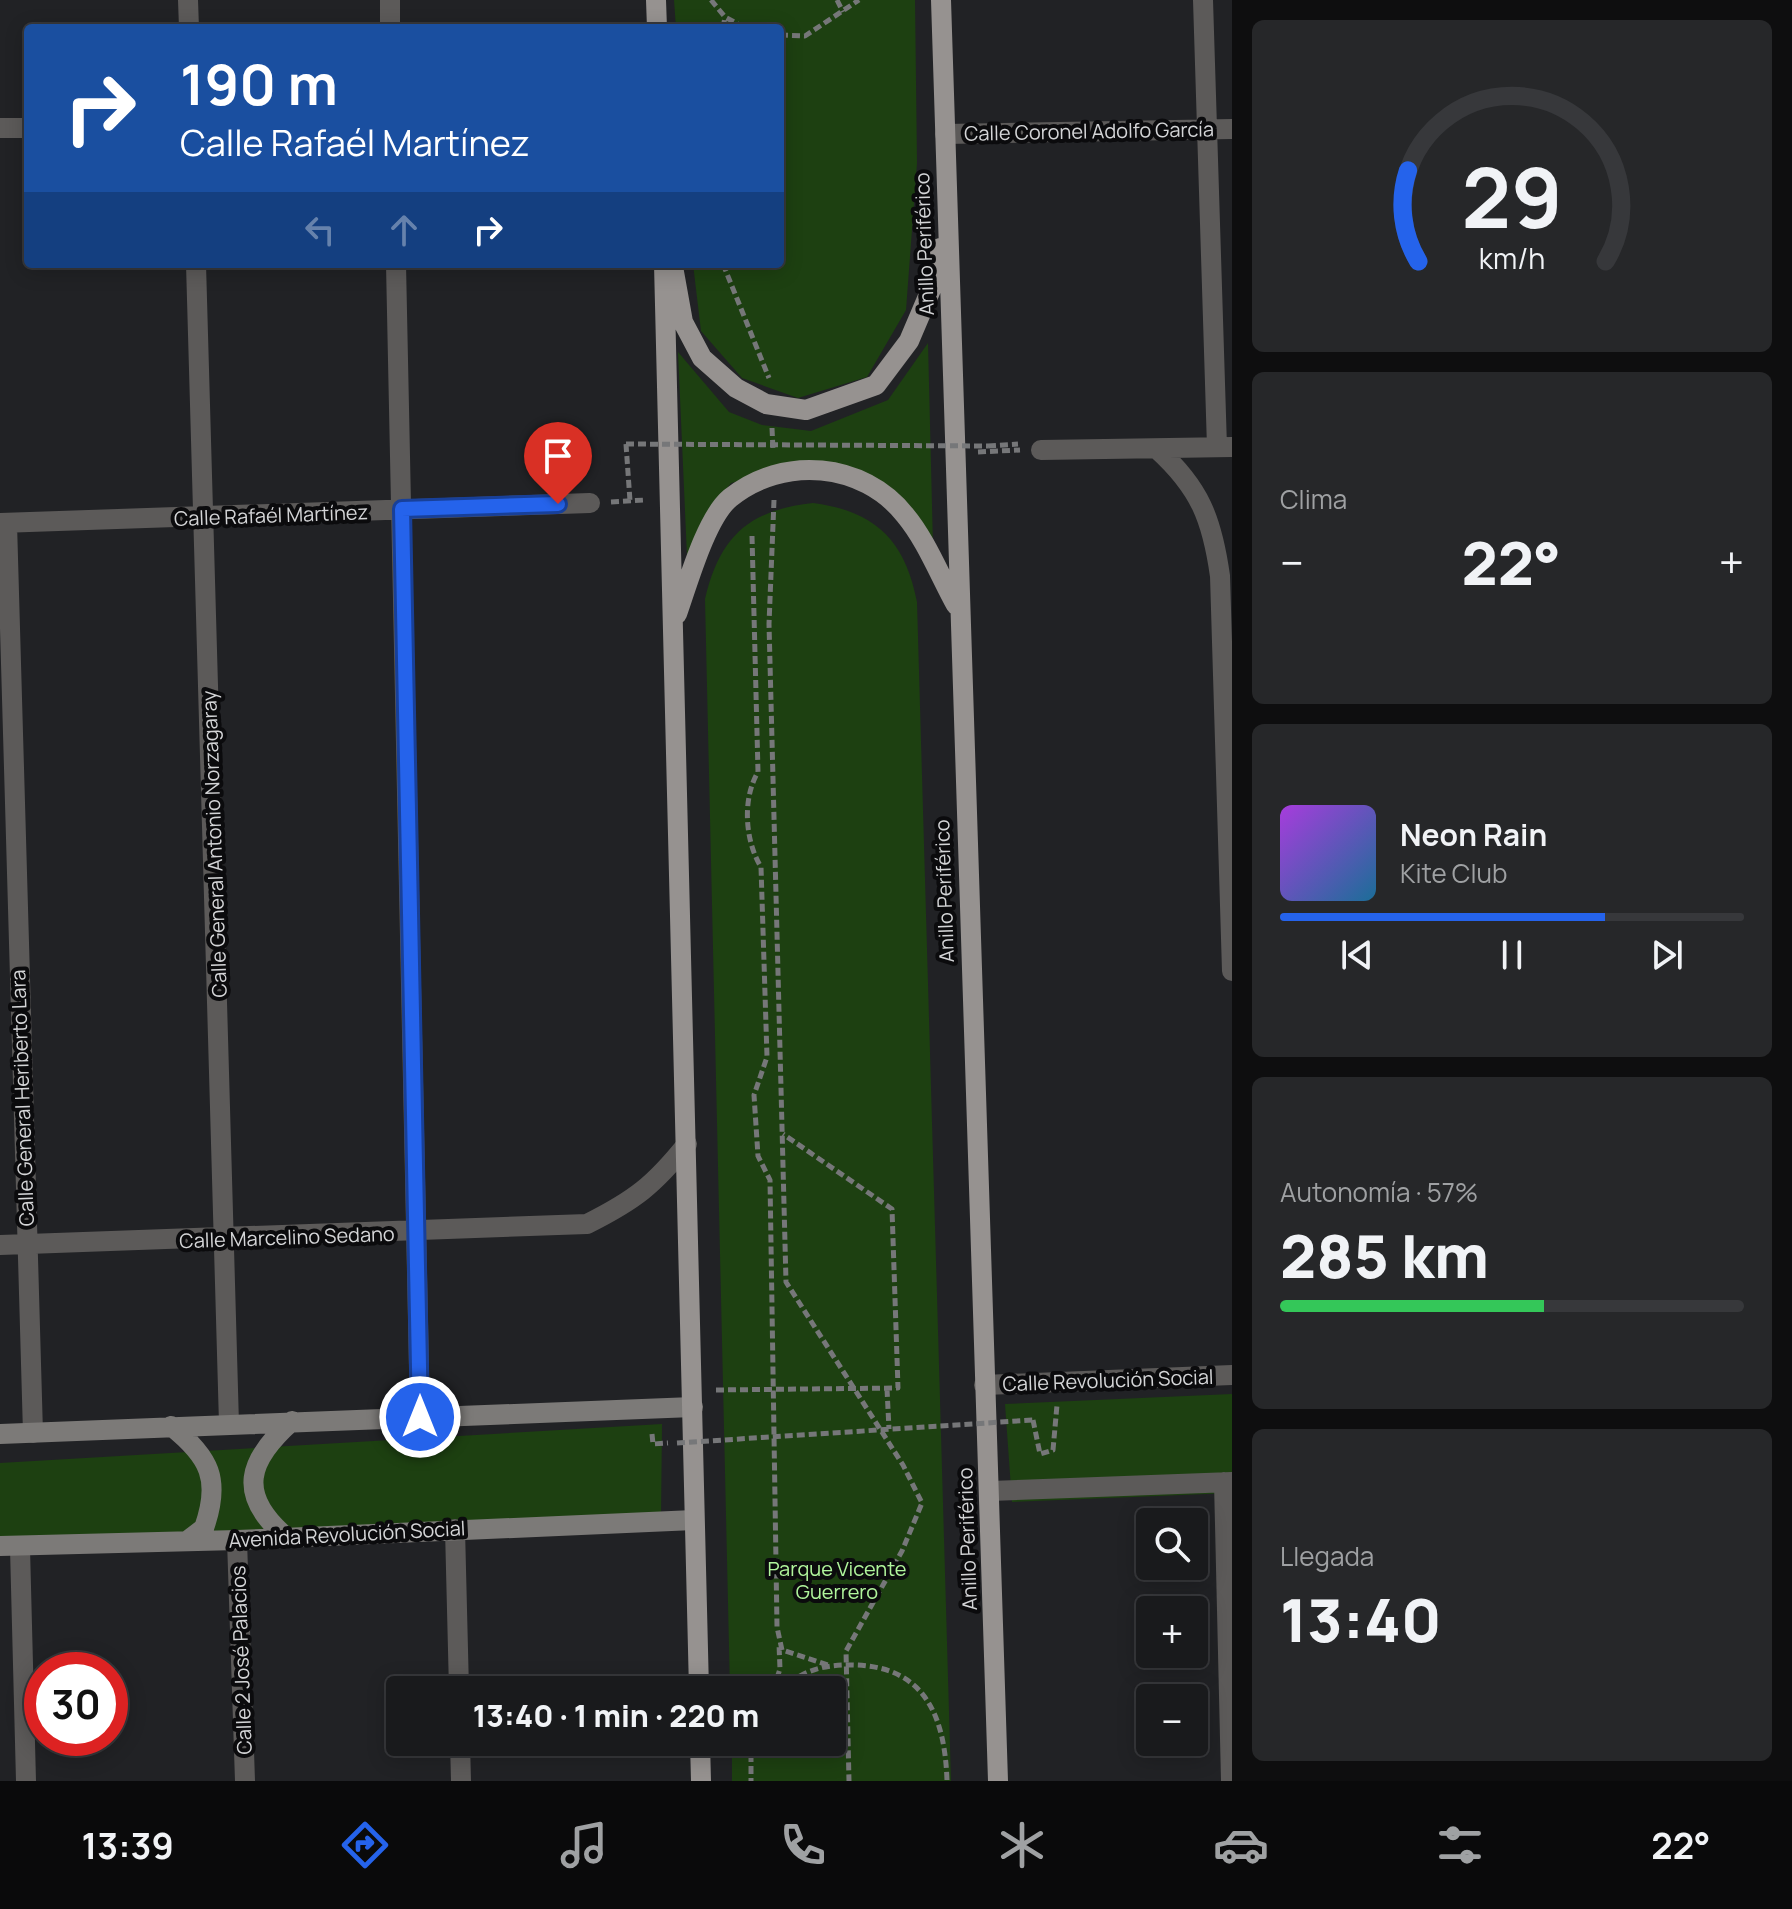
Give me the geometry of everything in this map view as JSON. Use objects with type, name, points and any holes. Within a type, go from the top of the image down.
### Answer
[{"type":"main road","points":[[656,0],[657,24]]},
{"type":"main road","name":"Anillo Periférico","points":[[941,0],[958,608],[998,1781]]},
{"type":"main road","points":[[674,268],[683,322],[702,358],[736,388],[766,404],[806,410],[876,385],[909,341],[932,287],[947,208]]},
{"type":"main road","points":[[664,268],[699,1676]]},
{"type":"main road","points":[[673,627],[699,548],[729,499],[773,474],[810,468],[867,481],[905,515],[958,608]]},
{"type":"main road","points":[[700,1756],[701,1781]]},
{"type":"street","points":[[188,0],[189,24]]},
{"type":"street","points":[[390,0],[390,24]]},
{"type":"street","points":[[1031,450],[1225,447],[1206,129],[1203,0]]},
{"type":"street","points":[[0,128],[24,128]]},
{"type":"street","name":"Calle Coronel Adolfo García","points":[[945,134],[1232,129]]},
{"type":"street","name":"Calle General Antonio Norzagaray","points":[[196,268],[229,1424]]},
{"type":"street","points":[[396,268],[419,1232],[420,1417]]},
{"type":"street","points":[[1157,449],[1184,473],[1197,494],[1210,521],[1216,547],[1220,576],[1232,971]]},
{"type":"street","name":"Calle Rafaél Martínez","points":[[4,523],[590,503]]},
{"type":"street","name":"Calle General Heriberto Lara","points":[[4,523],[33,1433]]},
{"type":"street","name":"Calle Marcelino Sedano","points":[[0,1245],[587,1224],[625,1205],[655,1183],[687,1144]]},
{"type":"street","name":"Calle Revolución Social","points":[[984,1385],[1232,1375]]},
{"type":"street","points":[[0,1434],[420,1417],[693,1399]]},
{"type":"street","points":[[286,1537],[270,1523],[259,1504],[254,1479],[256,1461],[265,1445],[292,1421]]},
{"type":"street","points":[[171,1426],[199,1448],[209,1467],[212,1491],[204,1528],[187,1541]]},
{"type":"street","points":[[990,1491],[1228,1482],[1231,1781]]},
{"type":"street","name":"Avenida Revolución Social","points":[[10,1547],[694,1520]]},
{"type":"street","points":[[455,1529],[459,1676]]},
{"type":"street","name":"Calle 2 José Palacios","points":[[237,1540],[245,1781]]},
{"type":"street","points":[[10,1547],[26,1781]]},
{"type":"street","points":[[460,1756],[461,1781]]},
{"type":"path","points":[[711,0],[725,17],[738,24]]},
{"type":"path","points":[[837,0],[843,12]]},
{"type":"path","points":[[784,35],[805,36],[859,0]]},
{"type":"path","points":[[724,24],[725,17]]},
{"type":"path","points":[[630,501],[626,444],[1021,444],[1031,450]]},
{"type":"path","points":[[954,452],[1031,450]]},
{"type":"path","points":[[752,536],[758,772],[749,787],[749,848],[761,867],[767,1057],[754,1095],[758,1156],[770,1180],[780,1669],[778,1676]]},
{"type":"path","points":[[771,539],[769,624],[786,1282],[903,1465],[922,1503],[902,1551],[846,1651],[849,1781]]},
{"type":"path","points":[[693,1399],[898,1388],[892,1209],[783,1133]]},
{"type":"path","points":[[887,1389],[889,1429]]},
{"type":"path","points":[[677,1443],[1033,1420],[1040,1454],[1053,1450],[1057,1414]]},
{"type":"path","points":[[779,1640],[782,1650],[795,1657],[828,1665],[892,1671],[918,1688],[936,1715],[941,1731],[947,1781]]},
{"type":"path","points":[[799,1676],[828,1665]]},
{"type":"path","points":[[751,1756],[751,1781]]},
{"type":"green space","points":[[674,0],[915,0],[917,163],[906,310],[867,377],[798,398],[742,378],[701,331],[693,268],[784,268],[784,24],[676,24]]},
{"type":"green space","points":[[928,343],[933,546],[911,513],[804,464],[731,483],[701,522],[687,556],[678,352],[729,412],[762,425],[811,431],[888,400]]},
{"type":"green space","name":"Parque Vicente Guerrero","points":[[813,503],[854,513],[870,521],[895,546],[912,580],[917,602],[951,1781],[732,1781],[732,1756],[846,1756],[846,1676],[730,1676],[705,599],[719,558],[741,530],[771,512]]},
{"type":"green space","points":[[1232,1394],[1232,1493],[1012,1502],[1005,1404]]},
{"type":"green space","points":[[662,1424],[661,1517],[0,1543],[0,1463]]},
{"type":"route","points":[[420,1417],[419,1232],[402,509],[558,504]]}]
